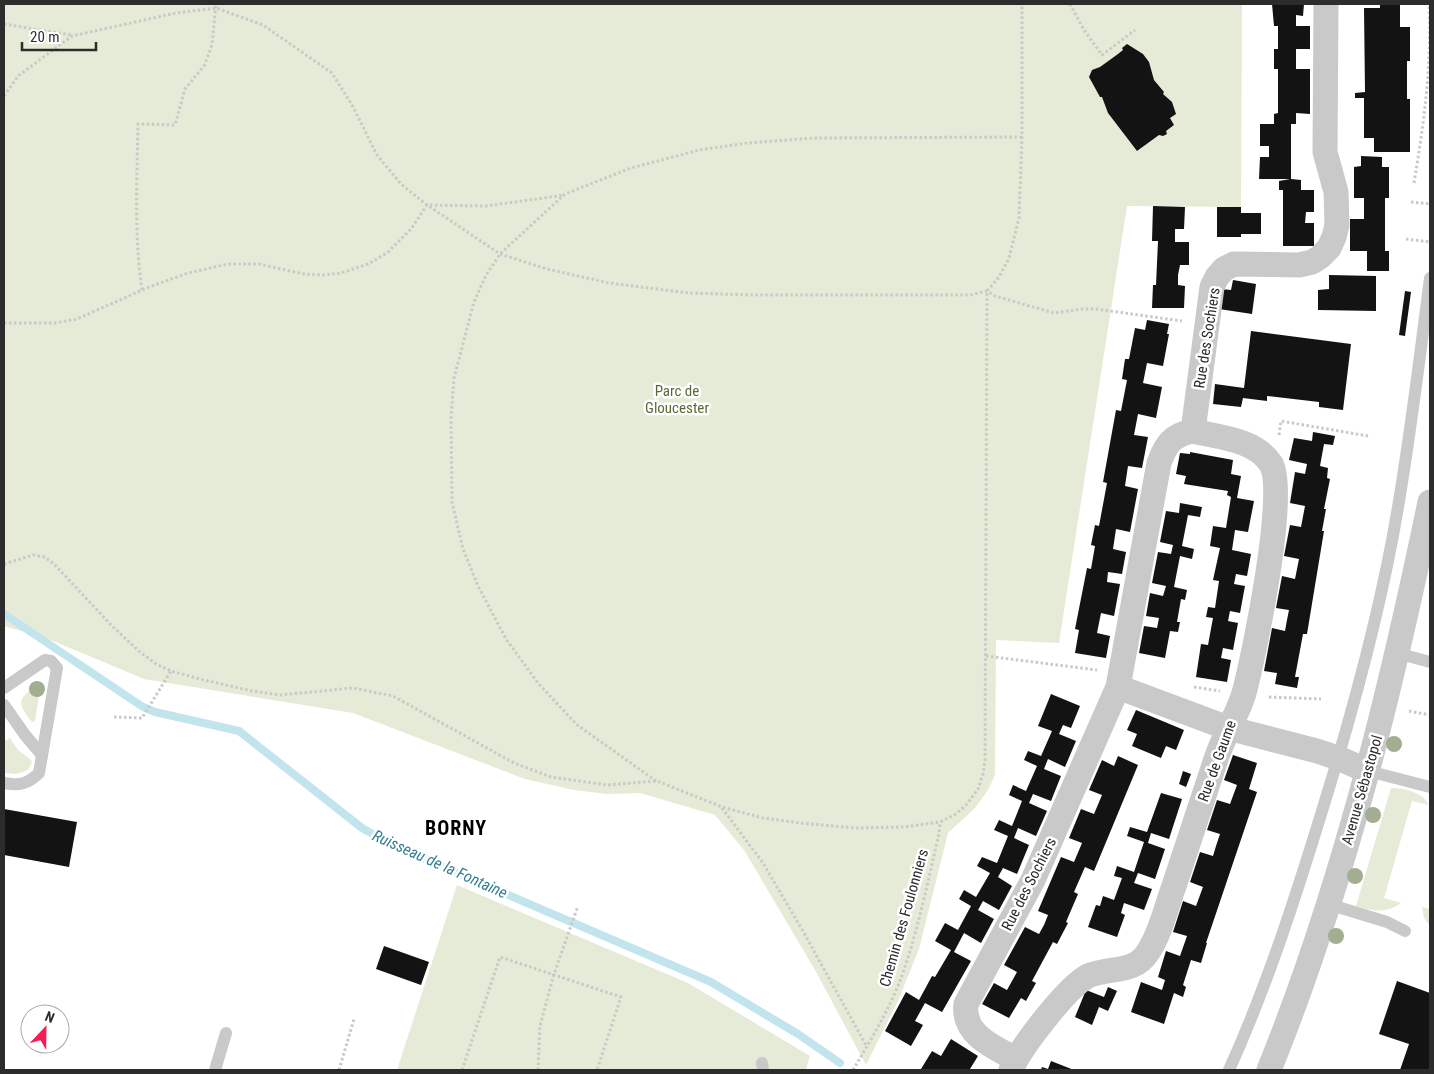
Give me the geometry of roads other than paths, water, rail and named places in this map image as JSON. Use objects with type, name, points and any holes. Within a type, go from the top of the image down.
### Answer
[{"type":"street","name":"Rue des Sochiers","points":[[1014,1064],[975,1033],[967,1023],[965,1014],[966,1004],[1033,880],[1118,687],[1159,463],[1165,448],[1173,439],[1181,433],[1192,431],[1212,287],[1224,269],[1234,264],[1299,265],[1312,262],[1329,248],[1334,237],[1337,226],[1336,192],[1325,152],[1326,4]]},
{"type":"street","name":"Rue de Gaume","points":[[1014,1064],[1037,1030],[1072,988],[1090,975],[1131,966],[1148,953],[1162,922],[1218,752],[1243,695],[1259,621],[1269,562],[1276,486],[1275,474],[1271,464],[1264,455],[1252,447],[1236,441],[1192,431]]},
{"type":"street","name":"Avenue Sébastopol","points":[[1269,1070],[1328,904],[1368,771],[1397,653],[1430,502]]},
{"type":"street","points":[[1118,687],[1228,728],[1338,758],[1368,771]]},
{"type":"lane","points":[[1229,1070],[1258,1001],[1296,895],[1353,707],[1375,620],[1398,508],[1430,278]]},
{"type":"lane","points":[[1397,653],[1430,662]]},
{"type":"lane","points":[[4,688],[44,660],[51,661],[58,668],[39,773],[34,778],[19,785],[4,784]]},
{"type":"lane","points":[[4,705],[24,735],[42,755]]},
{"type":"lane","points":[[4,728],[15,720]]},
{"type":"lane","points":[[1368,771],[1430,787]]},
{"type":"lane","points":[[1328,904],[1387,922],[1405,931]]},
{"type":"lane","points":[[215,1070],[226,1033]]},
{"type":"waterway","name":"Ruisseau de la Fontaine","points":[[4,614],[143,707],[155,712],[239,731],[362,828],[392,845],[711,982],[798,1034],[840,1063]]},
{"type":"district","name":"BORNY","points":[[456,828]]},
{"type":"park label","name":"Parc de Gloucester","points":[[677,400]]}]
